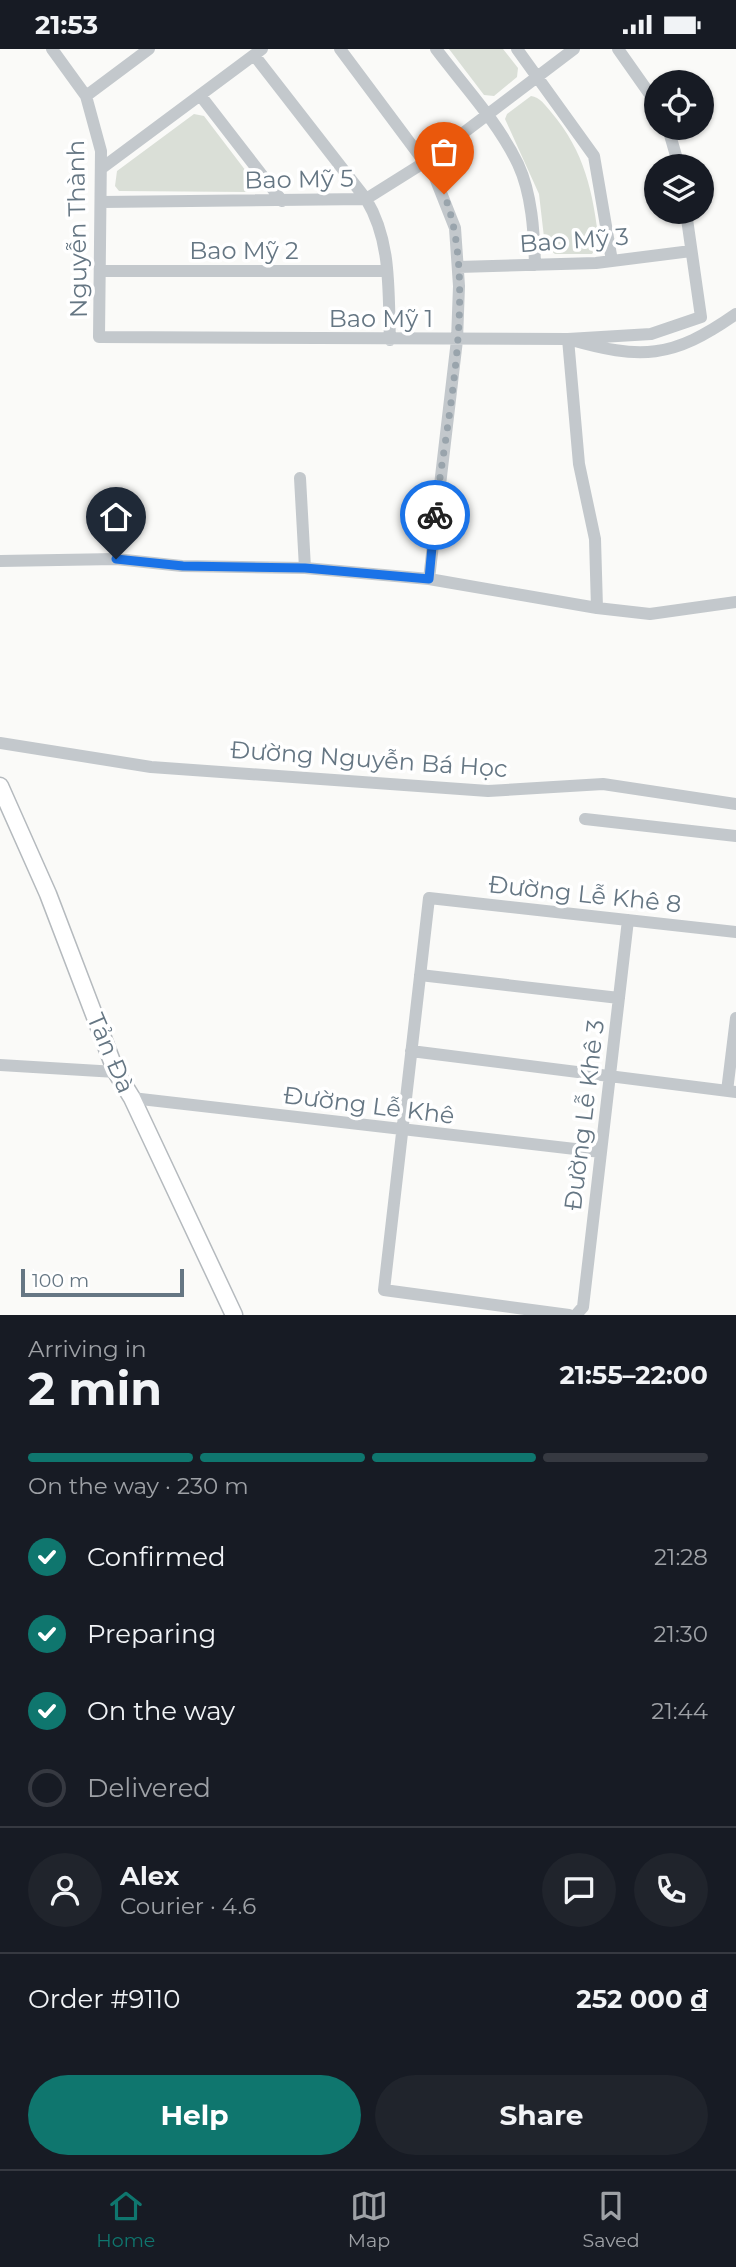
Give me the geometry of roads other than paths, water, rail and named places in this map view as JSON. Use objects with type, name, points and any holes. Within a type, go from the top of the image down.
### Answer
[{"type":"main road","name":"Tản Đà","points":[[0,786],[48,894],[116,1072],[132,1098],[234,1315]]},
{"type":"street","name":"Nguyễn Thành","points":[[52,49],[86,96],[94,121],[102,168],[99,337]]},
{"type":"street","points":[[86,96],[149,49]]},
{"type":"street","points":[[340,49],[439,182],[450,211],[458,267],[457,339],[429,579]]},
{"type":"street","points":[[436,49],[487,117],[518,165],[534,233],[535,265]]},
{"type":"street","points":[[517,49],[594,156],[612,261]]},
{"type":"street","name":"Bao Mỹ 5","points":[[102,202],[366,199],[425,162],[574,49]]},
{"type":"street","points":[[618,49],[644,86]]},
{"type":"street","points":[[102,168],[258,52],[366,199],[383,235],[390,340]]},
{"type":"street","points":[[200,95],[282,201]]},
{"type":"street","points":[[688,224],[691,251]]},
{"type":"street","name":"Bao Mỹ 3","points":[[458,267],[612,261],[691,251]]},
{"type":"street","name":"Bao Mỹ 1","points":[[99,337],[390,340],[568,339],[651,334],[701,317],[691,251]]},
{"type":"street","name":"Bao Mỹ 2","points":[[101,271],[387,271]]},
{"type":"street","points":[[597,608],[595,539],[579,464],[568,339],[608,351],[657,353],[679,348],[736,314]]},
{"type":"street","points":[[300,478],[305,568]]},
{"type":"street","points":[[0,561],[116,559],[183,566],[305,568],[429,579],[597,608],[650,614],[736,602]]},
{"type":"street","name":"Đường Nguyễn Bá Học","points":[[0,744],[151,767],[488,791],[603,784],[736,804]]},
{"type":"street","points":[[585,819],[736,836]]},
{"type":"street","name":"Đường Lễ Khê 8","points":[[420,975],[429,898],[736,932]]},
{"type":"street","name":"Đường Lễ Khê 3","points":[[575,1315],[601,1152],[628,920]]},
{"type":"street","points":[[575,1315],[384,1290],[420,975],[619,998]]},
{"type":"street","points":[[411,1051],[732,1092],[736,1018]]},
{"type":"street","points":[[0,1065],[116,1072]]},
{"type":"street","name":"Đường Lễ Khê","points":[[132,1098],[601,1152]]}]
